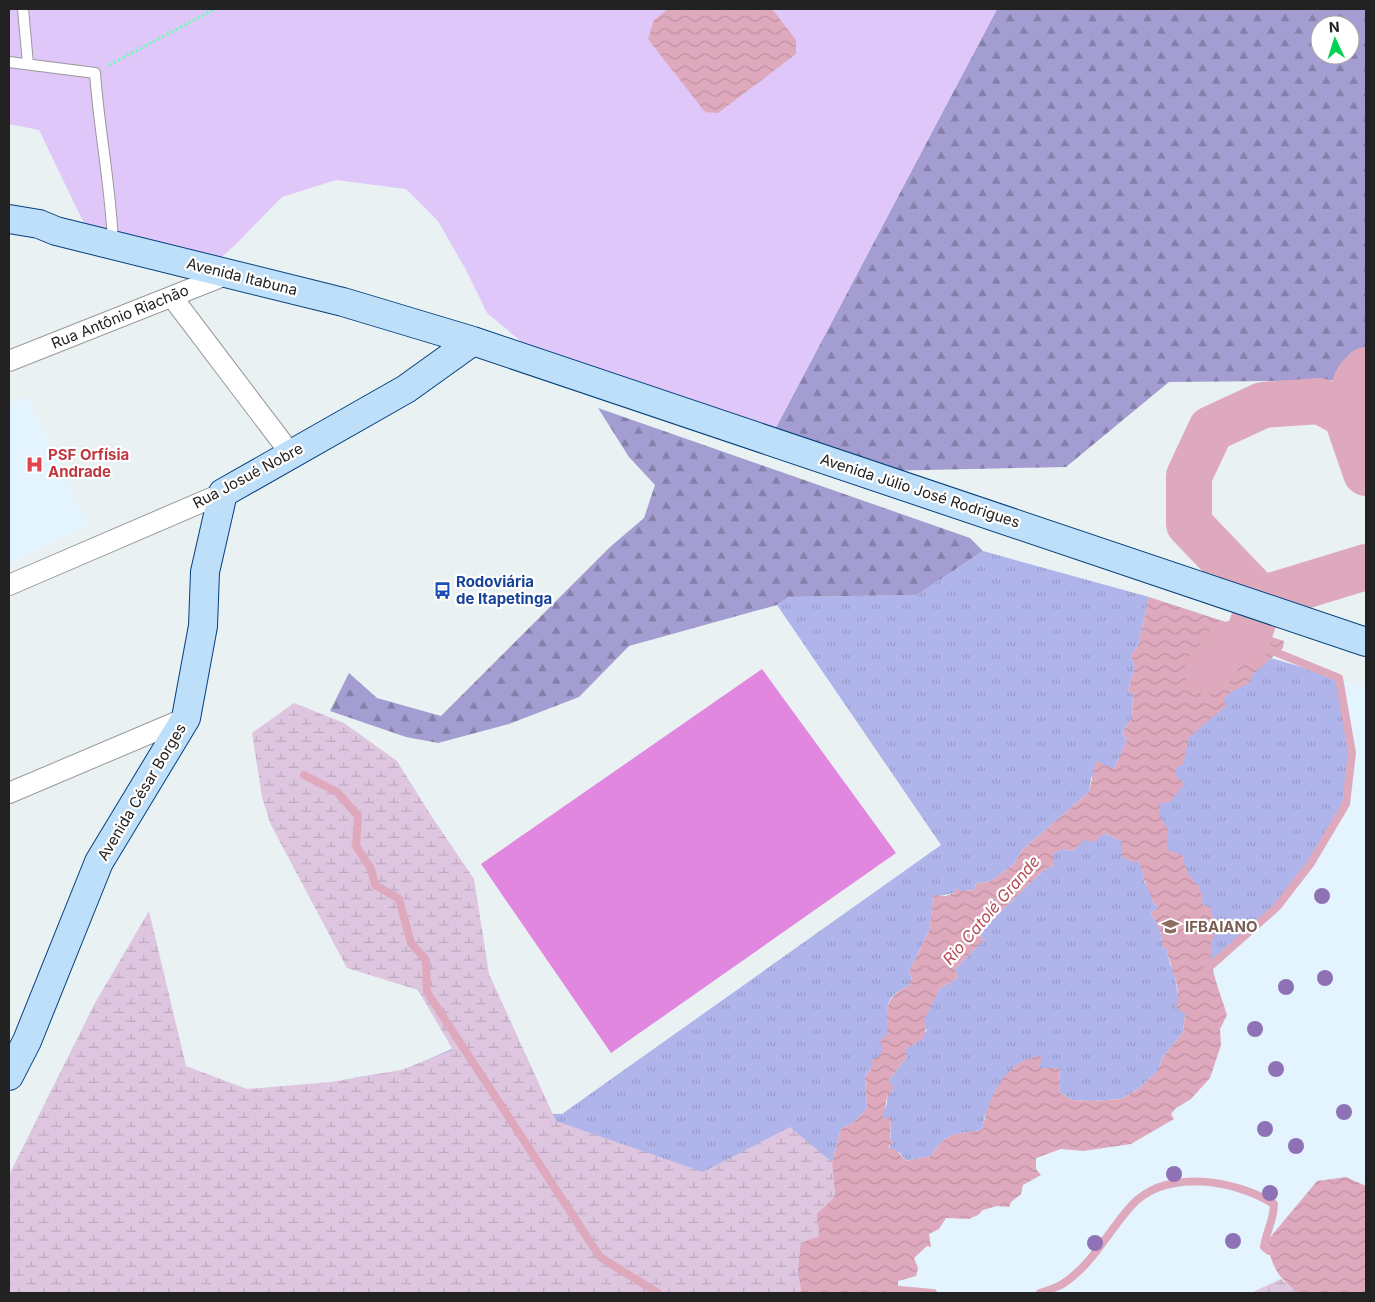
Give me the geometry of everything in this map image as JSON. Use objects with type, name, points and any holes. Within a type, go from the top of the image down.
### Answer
[{"type":"main road","name":"Avenida Itabuna","points":[[9,219],[39,224],[56,231],[343,302],[473,341]]},
{"type":"main road","name":"Rua Josué Nobre","points":[[223,493],[406,389],[473,341]]},
{"type":"main road","name":"Avenida Júlio José Rodrigues","points":[[473,341],[1074,542],[1362,641]]},
{"type":"main road","name":"Avenida César Borges","points":[[9,1076],[27,1041],[99,862],[186,718],[203,626],[205,572],[223,493]]},
{"type":"street","name":"Rua Antônio Riachão","points":[[9,361],[231,273]]},
{"type":"street","points":[[172,297],[291,454]]},
{"type":"street","name":"Rua Josué Nobre","points":[[9,585],[223,493]]},
{"type":"street","points":[[9,793],[186,718]]},
{"type":"lane","points":[[22,9],[28,64]]},
{"type":"lane","points":[[9,62],[95,73],[103,152],[112,206],[113,245]]},
{"type":"path","points":[[95,73],[215,9]]},
{"type":"shaded area","points":[[9,9],[997,9],[772,435],[545,361],[487,313],[466,270],[438,221],[406,189],[336,180],[282,197],[214,264],[105,258],[90,236],[39,130],[9,124]]},
{"type":"shaded area","name":"PSF Orfísia Andrade","points":[[26,396],[88,525],[9,563],[9,404]]},
{"type":"shaded area","name":"IFBAIANO","points":[[1228,645],[1366,688],[1366,1293],[863,1293]]},
{"type":"shaded area","points":[[762,669],[896,853],[611,1053],[481,864]]},
{"type":"green space","points":[[997,9],[1366,9],[1366,370],[1357,380],[1169,382],[1066,467],[879,471],[772,435]]},
{"type":"green space","points":[[598,408],[970,538],[983,551],[917,595],[789,597],[777,605],[629,646],[579,697],[509,724],[438,743],[406,737],[330,711],[349,673],[377,698],[441,716],[610,547],[644,518],[655,485],[629,457]]},
{"type":"green space","points":[[983,551],[1149,597],[1138,646],[1131,655],[1135,667],[1128,691],[1133,694],[1132,718],[1122,733],[1127,740],[1114,769],[1094,775],[1091,778],[1089,792],[1022,850],[1014,864],[991,881],[976,884],[974,890],[934,896],[929,930],[909,972],[912,977],[909,986],[899,991],[889,1001],[888,1027],[884,1046],[876,1062],[865,1076],[867,1108],[854,1122],[841,1129],[832,1162],[832,1180],[795,1293],[519,1293],[353,1078],[404,1070],[454,1048],[505,1113],[562,1114],[941,845],[777,605],[789,597],[917,595]]},
{"type":"green space","points":[[1257,654],[1339,678],[1351,748],[1346,804],[1311,863],[1277,907],[1200,976],[1152,820],[1153,744]]},
{"type":"green space","points":[[294,703],[344,723],[397,761],[474,879],[489,974],[556,1121],[703,1172],[790,1127],[832,1162],[835,1196],[817,1214],[819,1236],[801,1243],[798,1270],[801,1291],[795,1293],[9,1293],[9,1175],[95,1003],[149,911],[186,1066],[247,1089],[331,1082],[401,1070],[453,1050],[418,990],[347,968],[271,825],[262,797],[252,733]]},
{"type":"green space","points":[[1104,833],[1121,841],[1142,867],[1144,882],[1150,889],[1153,903],[1158,907],[1151,913],[1160,930],[1163,947],[1167,950],[1170,965],[1174,970],[1180,1008],[1185,1014],[1183,1032],[1162,1058],[1158,1071],[1138,1089],[1121,1099],[1072,1100],[1059,1092],[1060,1068],[1039,1068],[985,1115],[982,1130],[965,1132],[946,1138],[931,1156],[906,1161],[900,1153],[890,1149],[891,1118],[884,1120],[883,1111],[887,1104],[888,1082],[908,1055],[904,1050],[927,1031],[923,1021],[940,988],[958,978],[955,969],[983,941],[980,931],[1043,871],[1054,865],[1052,854],[1062,849],[1073,851],[1084,840]]},
{"type":"green space","points":[[1281,1279],[1298,1293],[1253,1293],[1255,1291]]},
{"type":"water","points":[[668,9],[772,9],[796,40],[796,54],[718,113],[705,112],[648,39],[654,20]]},
{"type":"water","points":[[1149,597],[1284,641],[1283,648],[1252,675],[1250,683],[1226,696],[1223,699],[1227,705],[1189,737],[1183,765],[1177,766],[1175,775],[1184,784],[1170,802],[1161,803],[1159,810],[1163,822],[1168,828],[1167,850],[1182,855],[1188,874],[1200,888],[1203,905],[1210,907],[1217,930],[1211,949],[1211,960],[1227,1015],[1220,1029],[1221,1045],[1210,1078],[1191,1099],[1176,1108],[1171,1114],[1174,1119],[1131,1144],[1083,1151],[1061,1149],[1036,1158],[1036,1169],[1041,1175],[1023,1185],[1021,1194],[1011,1202],[1009,1207],[997,1206],[983,1210],[978,1215],[969,1219],[946,1218],[939,1229],[929,1234],[931,1247],[927,1246],[914,1258],[918,1268],[916,1276],[898,1281],[898,1293],[795,1293],[801,1291],[798,1270],[801,1243],[819,1236],[817,1214],[835,1196],[832,1162],[841,1129],[854,1122],[867,1108],[865,1076],[871,1069],[872,1060],[880,1056],[882,1048],[880,1040],[887,1035],[888,1006],[895,995],[909,986],[912,977],[909,972],[929,930],[934,895],[946,896],[954,893],[956,888],[960,891],[974,890],[976,884],[991,881],[1014,864],[1022,850],[1089,792],[1096,761],[1114,769],[1127,740],[1122,733],[1132,718],[1133,694],[1128,691],[1135,667],[1131,655],[1138,646]],"holes":[[[1104,833],[1121,841],[1121,856],[1132,862],[1137,861],[1153,903],[1158,907],[1151,913],[1160,930],[1163,947],[1167,950],[1177,985],[1178,1000],[1176,1007],[1185,1014],[1183,1032],[1162,1058],[1158,1071],[1138,1089],[1121,1099],[1072,1100],[1059,1092],[1060,1068],[1039,1068],[1042,1056],[1029,1059],[1018,1064],[1000,1082],[989,1105],[982,1130],[965,1132],[947,1138],[941,1142],[931,1156],[906,1161],[895,1149],[890,1149],[889,1145],[893,1144],[890,1137],[891,1117],[884,1119],[884,1116],[887,1095],[892,1094],[893,1085],[888,1082],[908,1055],[905,1050],[924,1036],[924,1021],[940,988],[958,978],[955,969],[983,941],[980,931],[1043,871],[1054,865],[1053,854],[1062,849],[1073,851],[1084,840],[1095,842]]]},
{"type":"water","points":[[1346,1177],[1366,1186],[1366,1293],[1298,1293],[1285,1282],[1276,1270],[1268,1240],[1317,1181]]},
{"type":"waterway","name":"Rio Catolé Grande","points":[[1366,370],[1357,380],[1346,415],[1366,473]]},
{"type":"waterway","name":"Rio Catolé Grande","points":[[1261,599],[1189,524],[1189,476],[1211,429],[1263,405],[1320,401],[1346,415]]},
{"type":"waterway","name":"Rio Catolé Grande","points":[[1208,671],[1228,645],[1247,640],[1261,599],[1366,567]]},
{"type":"waterway","points":[[1206,970],[1277,907],[1311,863],[1346,804],[1352,753],[1339,678],[1268,649]]},
{"type":"waterway","points":[[304,775],[337,792],[358,816],[356,846],[371,869],[375,885],[399,899],[411,943],[426,960],[427,992],[600,1257],[658,1293]]},
{"type":"waterway","points":[[1040,1293],[1061,1285],[1082,1268],[1123,1215],[1146,1193],[1163,1186],[1182,1182],[1221,1184],[1241,1189],[1274,1204],[1273,1215],[1264,1247],[1269,1251]]},
{"type":"waterway","points":[[888,1289],[933,1293]]},
{"type":"place","name":"PSF Orfísia Andrade","points":[[34,464]]},
{"type":"place","name":"Rodoviária de Itapetinga","points":[[442,591]]},
{"type":"place","name":"IFBAIANO","points":[[1171,927]]}]
